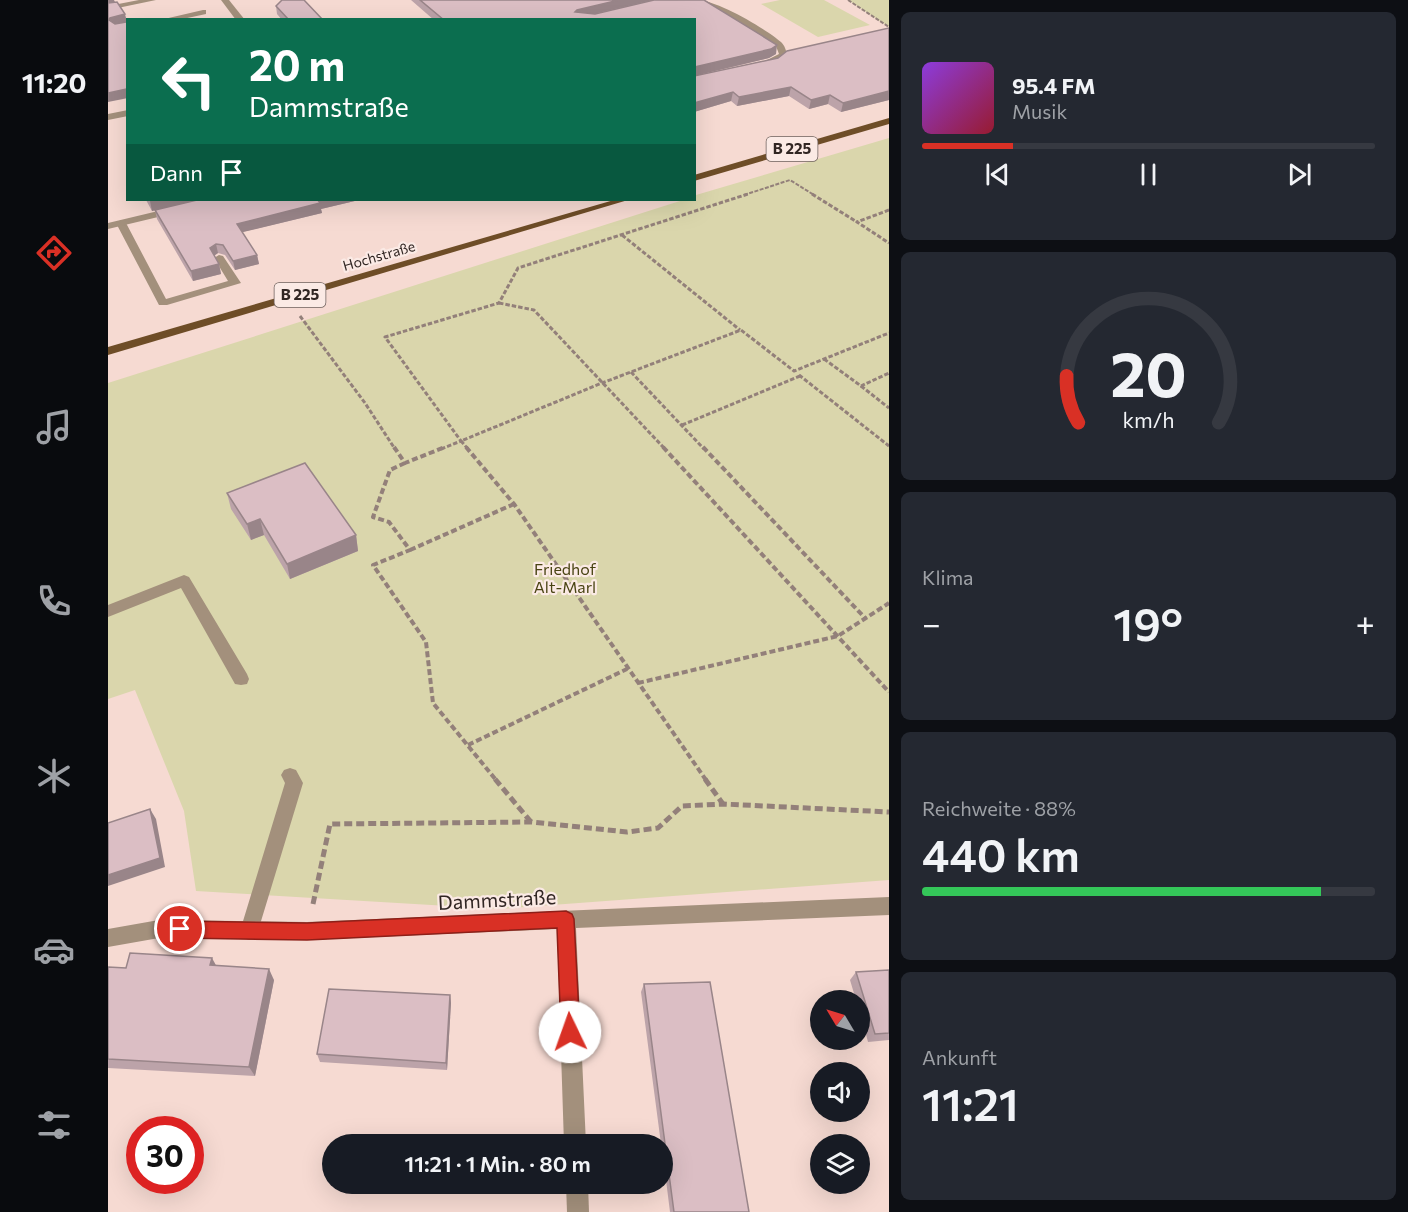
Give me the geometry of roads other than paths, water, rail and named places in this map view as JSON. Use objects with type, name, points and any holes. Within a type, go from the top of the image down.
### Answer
[{"type":"main road","name":"B 225","points":[[696,177],[889,121]]},
{"type":"main road","name":"Hochstraße","points":[[108,351],[620,201]]},
{"type":"street","points":[[108,8],[152,0]]},
{"type":"street","points":[[225,0],[239,18]]},
{"type":"street","points":[[701,0],[720,8],[780,45],[783,55],[773,62],[762,65]]},
{"type":"street","points":[[171,18],[200,9],[207,18]]},
{"type":"street","points":[[108,117],[126,113]]},
{"type":"street","points":[[108,226],[187,207]]},
{"type":"street","points":[[121,223],[163,303],[236,283],[219,258]]},
{"type":"street","points":[[108,611],[184,581],[241,679]]},
{"type":"street","points":[[249,931],[294,783],[290,775]]},
{"type":"street","name":"Dammstraße","points":[[108,938],[159,929],[307,931],[889,906]]},
{"type":"street","points":[[566,919],[575,1134]]},
{"type":"street","points":[[577,1194],[578,1212]]},
{"type":"park label","name":"Friedhof Alt-Marl","points":[[565,578]]}]
